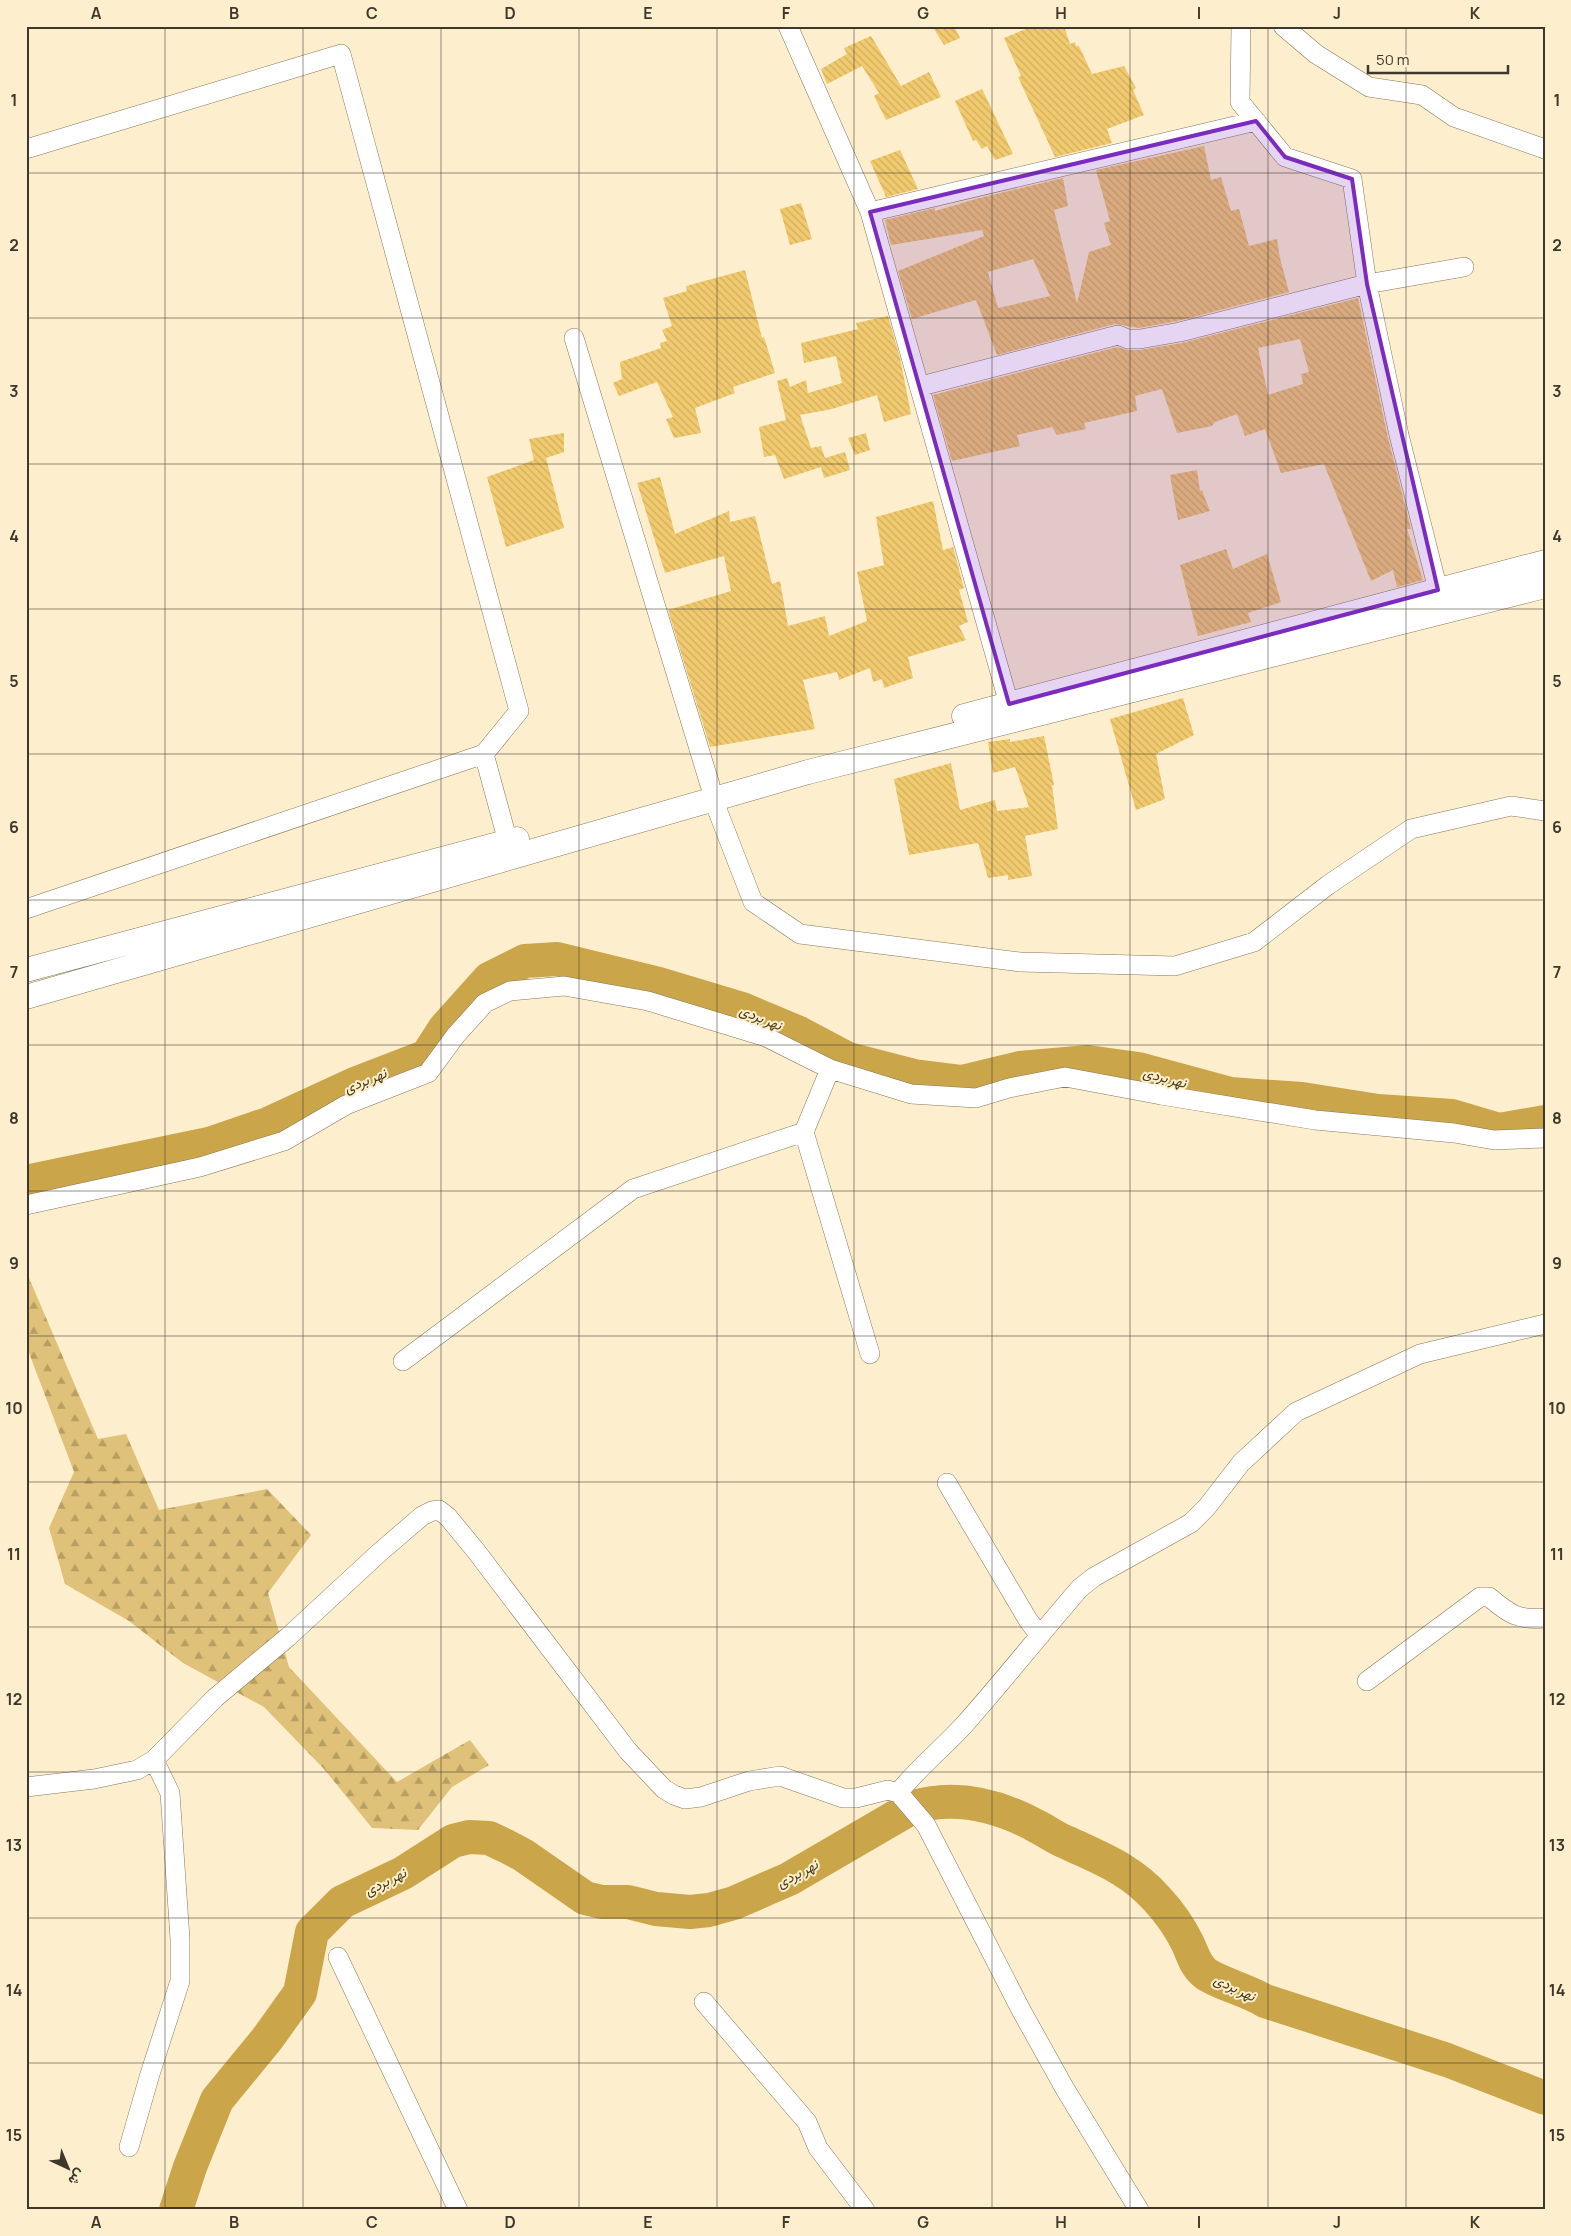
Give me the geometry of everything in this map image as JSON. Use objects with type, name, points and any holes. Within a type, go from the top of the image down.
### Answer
[{"type":"main road","points":[[26,997],[1010,704],[1545,562]]},
{"type":"main road","points":[[26,970],[508,842],[712,792],[818,770],[1545,586]]},
{"type":"street","points":[[788,26],[870,212],[1010,704]]},
{"type":"street","points":[[1241,26],[1240,102],[1285,157],[1352,179],[1367,284],[1399,434],[1438,590]]},
{"type":"street","points":[[1283,26],[1316,54],[1369,87],[1422,95],[1454,117],[1545,149]]},
{"type":"street","points":[[26,149],[341,54],[519,711],[484,754],[26,909]]},
{"type":"street","points":[[870,212],[1256,121]]},
{"type":"street","points":[[921,386],[1118,335],[1128,339],[1140,339],[1180,332],[1367,284],[1464,267]]},
{"type":"street","points":[[574,338],[712,792],[753,902],[800,934],[1020,962],[1175,966],[1254,942],[1328,884],[1411,830],[1511,806],[1545,811]]},
{"type":"street","points":[[484,754],[508,842]]},
{"type":"street","points":[[26,1205],[200,1167],[284,1140],[346,1104],[428,1073],[456,1035],[485,1003],[510,991],[564,986],[648,1000],[766,1037],[830,1070],[911,1094],[976,1098],[1009,1088],[1065,1077],[1315,1120],[1454,1133],[1494,1140],[1545,1138]]},
{"type":"street","points":[[830,1070],[804,1132],[870,1354]]},
{"type":"street","points":[[403,1362],[633,1189],[804,1132]]},
{"type":"street","points":[[901,1796],[910,1778],[985,1701],[1080,1588],[1094,1577],[1191,1522],[1207,1507],[1241,1462],[1296,1412],[1420,1354],[1545,1324]]},
{"type":"street","points":[[947,1483],[1028,1620],[1040,1636]]},
{"type":"street","points":[[26,1787],[94,1779],[137,1770],[154,1760],[215,1698],[288,1637],[380,1552],[422,1516],[439,1510],[448,1517],[476,1551],[628,1751],[664,1789],[685,1799],[702,1798],[749,1781],[780,1776],[843,1798],[856,1798],[888,1790],[901,1796],[926,1825],[1021,2010],[1065,2089],[1139,2210]]},
{"type":"street","points":[[1367,1681],[1480,1597],[1489,1597],[1508,1613],[1526,1620],[1545,1618]]},
{"type":"street","points":[[130,2147],[150,2074],[180,1981],[180,1939],[170,1793],[154,1760]]},
{"type":"street","points":[[338,1957],[458,2210]]},
{"type":"street","points":[[704,2002],[807,2122],[818,2148],[865,2210]]},
{"type":"highlighted area","points":[[1256,121],[1285,157],[1352,179],[1367,284],[1438,590],[1009,704],[870,212]]},
{"type":"green space","points":[[26,1271],[98,1439],[126,1434],[159,1510],[267,1489],[311,1535],[268,1593],[289,1667],[397,1782],[470,1740],[489,1765],[452,1787],[418,1830],[372,1828],[324,1769],[264,1707],[183,1663],[129,1621],[65,1584],[49,1528],[74,1472],[26,1345]]},
{"type":"building","points":[[932,26],[954,26],[960,38],[944,45]]},
{"type":"building","points":[[1033,26],[1064,26],[1070,44],[1075,42],[1076,46],[1079,46],[1092,74],[1124,66],[1136,88],[1133,90],[1144,115],[1107,129],[1112,143],[1055,157],[1018,77],[1021,76],[1004,38]]},
{"type":"building","points":[[871,36],[901,86],[929,72],[941,97],[886,120],[874,96],[879,93],[862,66],[827,84],[821,69],[847,54],[844,48]]},
{"type":"building","points":[[982,89],[1013,154],[995,160],[987,146],[982,149],[976,140],[973,141],[955,101]]},
{"type":"building","points":[[1204,146],[1211,180],[1221,177],[1231,211],[1239,209],[1249,246],[1277,239],[1289,292],[1178,321],[1139,328],[1115,324],[997,355],[976,300],[912,319],[898,271],[984,236],[982,230],[891,245],[885,220],[935,208],[935,211],[1063,178],[1068,206],[1054,210],[1077,303],[1089,252],[1111,245],[1104,223],[1110,221],[1096,170]],"holes":[[[1033,259],[1050,296],[998,308],[988,272]]]},
{"type":"building","points":[[900,150],[918,189],[886,197],[870,161]]},
{"type":"building","points":[[801,203],[812,239],[790,245],[780,209]]},
{"type":"building","points":[[745,270],[762,338],[764,337],[775,373],[733,387],[735,393],[695,408],[701,433],[674,438],[666,419],[673,417],[657,382],[619,396],[613,383],[622,379],[620,362],[661,348],[660,343],[667,341],[662,330],[672,326],[663,298],[687,291],[686,286]]},
{"type":"building","points":[[1358,298],[1388,438],[1411,529],[1407,529],[1423,580],[1397,587],[1393,570],[1371,581],[1324,464],[1281,473],[1265,429],[1245,436],[1237,414],[1215,422],[1212,426],[1177,433],[1162,389],[1135,396],[1137,411],[1084,423],[1086,429],[1057,435],[1052,427],[1017,435],[1020,446],[952,461],[933,395],[1117,347],[1128,350],[1140,350],[1182,343]],"holes":[[[1300,339],[1309,372],[1301,374],[1303,384],[1268,395],[1258,348]]]},
{"type":"building","points":[[888,316],[900,358],[911,414],[884,422],[877,395],[832,409],[800,415],[811,448],[821,446],[825,458],[845,452],[850,470],[824,478],[821,467],[784,479],[775,455],[764,457],[759,427],[786,420],[777,381],[787,378],[790,387],[806,380],[808,393],[842,383],[836,356],[804,363],[801,343],[858,329],[856,323]]},
{"type":"building","points":[[564,433],[564,452],[546,458],[564,528],[506,547],[487,477],[534,460],[529,439]]},
{"type":"building","points":[[866,433],[870,450],[855,455],[848,438]]},
{"type":"building","points":[[1197,470],[1200,491],[1202,490],[1210,511],[1178,520],[1170,475]]},
{"type":"building","points":[[660,477],[675,534],[729,511],[730,522],[755,516],[772,584],[780,581],[788,626],[825,616],[829,636],[867,621],[857,572],[884,565],[876,517],[933,501],[943,550],[953,547],[964,588],[959,590],[968,622],[959,626],[966,640],[908,657],[913,678],[884,688],[882,679],[873,682],[870,668],[839,680],[837,672],[803,680],[815,729],[710,747],[668,610],[731,591],[724,556],[665,573],[637,483]]},
{"type":"building","points":[[1226,549],[1233,569],[1267,554],[1281,602],[1248,613],[1251,622],[1198,636],[1180,565]]},
{"type":"building","points":[[1183,698],[1194,735],[1156,754],[1165,799],[1136,810],[1110,719]]},
{"type":"building","points":[[1044,736],[1054,785],[1052,786],[1058,829],[1025,836],[1032,876],[1008,880],[1008,875],[988,878],[978,843],[909,855],[894,779],[951,763],[960,810],[995,800],[997,811],[1029,807],[1015,767],[993,773],[988,742],[1010,739],[1010,742]]},
{"type":"waterway","name":"نهر بردى","points":[[26,1182],[209,1144],[268,1124],[357,1083],[427,1056],[445,1028],[489,979],[525,961],[557,959],[659,984],[742,1009],[799,1033],[848,1059],[914,1076],[962,1082],[1020,1068],[1088,1062],[1138,1069],[1230,1094],[1302,1099],[1378,1111],[1452,1116],[1499,1130],[1545,1122]]},
{"type":"waterway","name":"نهر بردى","points":[[176,2210],[190,2167],[217,2100],[267,2039],[300,1993],[312,1932],[342,1902],[403,1873],[453,1841],[469,1837],[489,1838],[506,1846],[523,1855],[585,1898],[602,1902],[628,1902],[656,1909],[690,1912],[709,1910],[734,1903],[789,1879],[911,1808],[944,1802],[976,1804],[1023,1819],[1060,1840],[1126,1872],[1147,1889],[1170,1914],[1184,1936],[1199,1967],[1212,1978],[1265,2001],[1447,2060],[1545,2098]]}]
